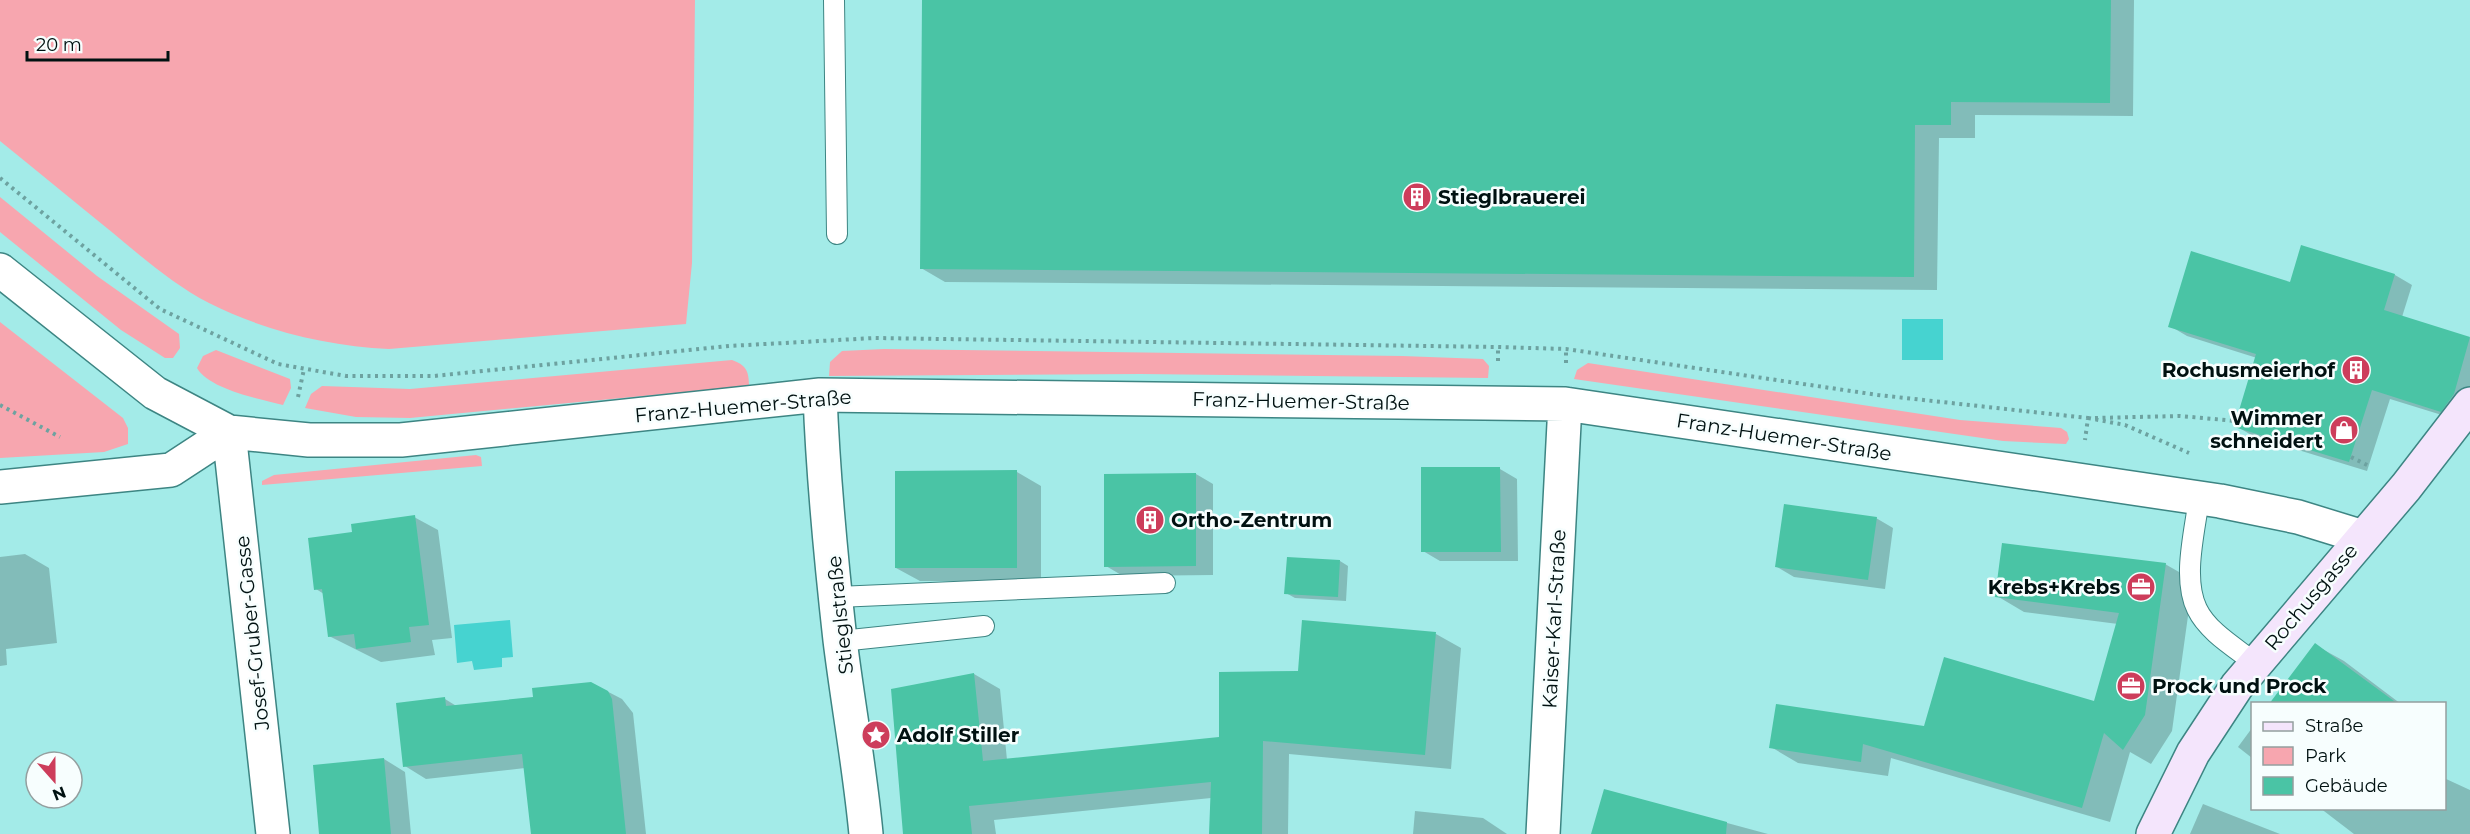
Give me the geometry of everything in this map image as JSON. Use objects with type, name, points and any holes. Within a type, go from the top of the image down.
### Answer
[{"type":"street","name":"Franz-Huemer-Straße","points":[[0,270],[155,393],[229,432],[309,440],[400,440],[820,395],[1565,404],[2199,498],[2298,517],[2363,537]]},
{"type":"street","name":"Stieglstraße","points":[[820,395],[822,446],[840,641],[860,769],[866,834]]},
{"type":"street","name":"Kaiser-Karl-Straße","points":[[1544,834],[1565,404]]},
{"type":"street","name":"Rochusgasse","points":[[2153,834],[2193,753],[2237,686],[2406,487],[2470,404]]},
{"type":"street","points":[[0,487],[171,470],[229,432]]},
{"type":"street","name":"Josef-Gruber-Gasse","points":[[229,432],[273,834]]},
{"type":"lane","points":[[834,0],[837,234]]},
{"type":"lane","points":[[2199,498],[2190,572],[2197,609],[2213,630],[2255,663]]},
{"type":"lane","points":[[837,597],[1165,583]]},
{"type":"lane","points":[[840,641],[984,626]]},
{"type":"path","points":[[0,178],[160,309],[278,364],[346,376],[435,376],[729,346],[875,338],[1566,349],[1878,394],[2088,418],[2180,416],[2236,421]]},
{"type":"path","points":[[297,400],[304,369]]},
{"type":"path","points":[[0,405],[63,439]]},
{"type":"path","points":[[2078,479],[2088,418]]},
{"type":"green space","points":[[0,0],[695,0],[692,263],[686,324],[389,349],[320,341],[274,329],[230,313],[183,288],[159,271],[0,141]]},
{"type":"green space","points":[[0,197],[97,276],[179,334],[180,348],[173,358],[165,358],[121,330],[0,232]]},
{"type":"green space","points":[[0,322],[123,418],[128,428],[128,444],[104,452],[0,458]]},
{"type":"green space","points":[[884,349],[1402,356],[1483,359],[1489,366],[1488,378],[1141,374],[829,376],[830,362],[842,351]]},
{"type":"green space","points":[[216,350],[290,379],[291,388],[283,405],[235,392],[212,382],[203,375],[197,368],[203,356]]},
{"type":"green space","points":[[732,360],[746,369],[749,386],[410,418],[356,417],[305,408],[311,394],[322,386],[410,389]]},
{"type":"green space","points":[[1588,363],[1960,420],[2061,428],[2067,432],[2069,439],[2066,444],[2003,441],[1574,379],[1577,370]]},
{"type":"green space","points":[[476,455],[481,457],[482,466],[262,485],[262,481],[274,475]]},
{"type":"water","points":[[1902,319],[1943,319],[1943,360],[1902,360]]},
{"type":"water","points":[[510,620],[513,657],[502,658],[502,667],[474,670],[472,661],[457,663],[454,625]]},
{"type":"building","name":"Stieglbrauerei","points":[[922,0],[2111,0],[2110,103],[1951,102],[1951,125],[1915,125],[1914,277],[920,269]]},
{"type":"building","name":"Rochusmeierhof","points":[[2301,245],[2395,274],[2384,310],[2470,337],[2454,394],[2441,412],[2372,390],[2349,462],[2234,427],[2256,354],[2168,327],[2191,251],[2290,282]]},
{"type":"building","points":[[1421,467],[1500,467],[1501,552],[1421,552]]},
{"type":"building","points":[[1017,470],[1017,568],[895,568],[895,471]]},
{"type":"building","name":"Ortho-Zentrum","points":[[1196,473],[1196,566],[1104,567],[1104,474]]},
{"type":"building","points":[[1784,504],[1877,517],[1868,580],[1775,567]]},
{"type":"building","points":[[415,515],[429,625],[409,627],[411,642],[356,649],[354,634],[328,637],[322,589],[314,590],[308,538],[352,532],[351,524]]},
{"type":"building","points":[[2002,543],[2166,563],[2145,715],[2123,750],[2104,733],[2082,808],[1863,744],[1861,762],[1769,748],[1776,704],[1924,726],[1944,657],[2094,701],[2119,613],[1995,597]]},
{"type":"building","points":[[1287,557],[1340,560],[1338,597],[1284,594]]},
{"type":"building","points":[[1302,620],[1436,632],[1425,755],[1263,741],[1262,834],[1209,834],[1211,782],[969,806],[972,834],[903,834],[891,689],[974,673],[983,761],[1219,737],[1219,672],[1298,671]]},
{"type":"building","points":[[2315,643],[2395,702],[2271,702]]},
{"type":"building","points":[[591,682],[608,691],[612,699],[626,834],[531,834],[522,754],[403,767],[396,703],[445,697],[446,706],[533,697],[532,688]]},
{"type":"building","points":[[384,758],[391,834],[319,834],[313,765]]},
{"type":"building","points":[[1604,789],[1727,822],[1726,834],[1591,834]]},
{"type":"place","name":"Stieglbrauerei","points":[[1417,197]]},
{"type":"place","name":"Rochusmeierhof","points":[[2356,370]]},
{"type":"place","name":"Wimmer schneidert","points":[[2344,430]]},
{"type":"place","name":"Ortho-Zentrum","points":[[1150,520]]},
{"type":"place","name":"Krebs+Krebs","points":[[2141,587]]},
{"type":"place","name":"Prock und Prock","points":[[2131,686]]},
{"type":"place","name":"Adolf Stiller","points":[[876,735]]}]
